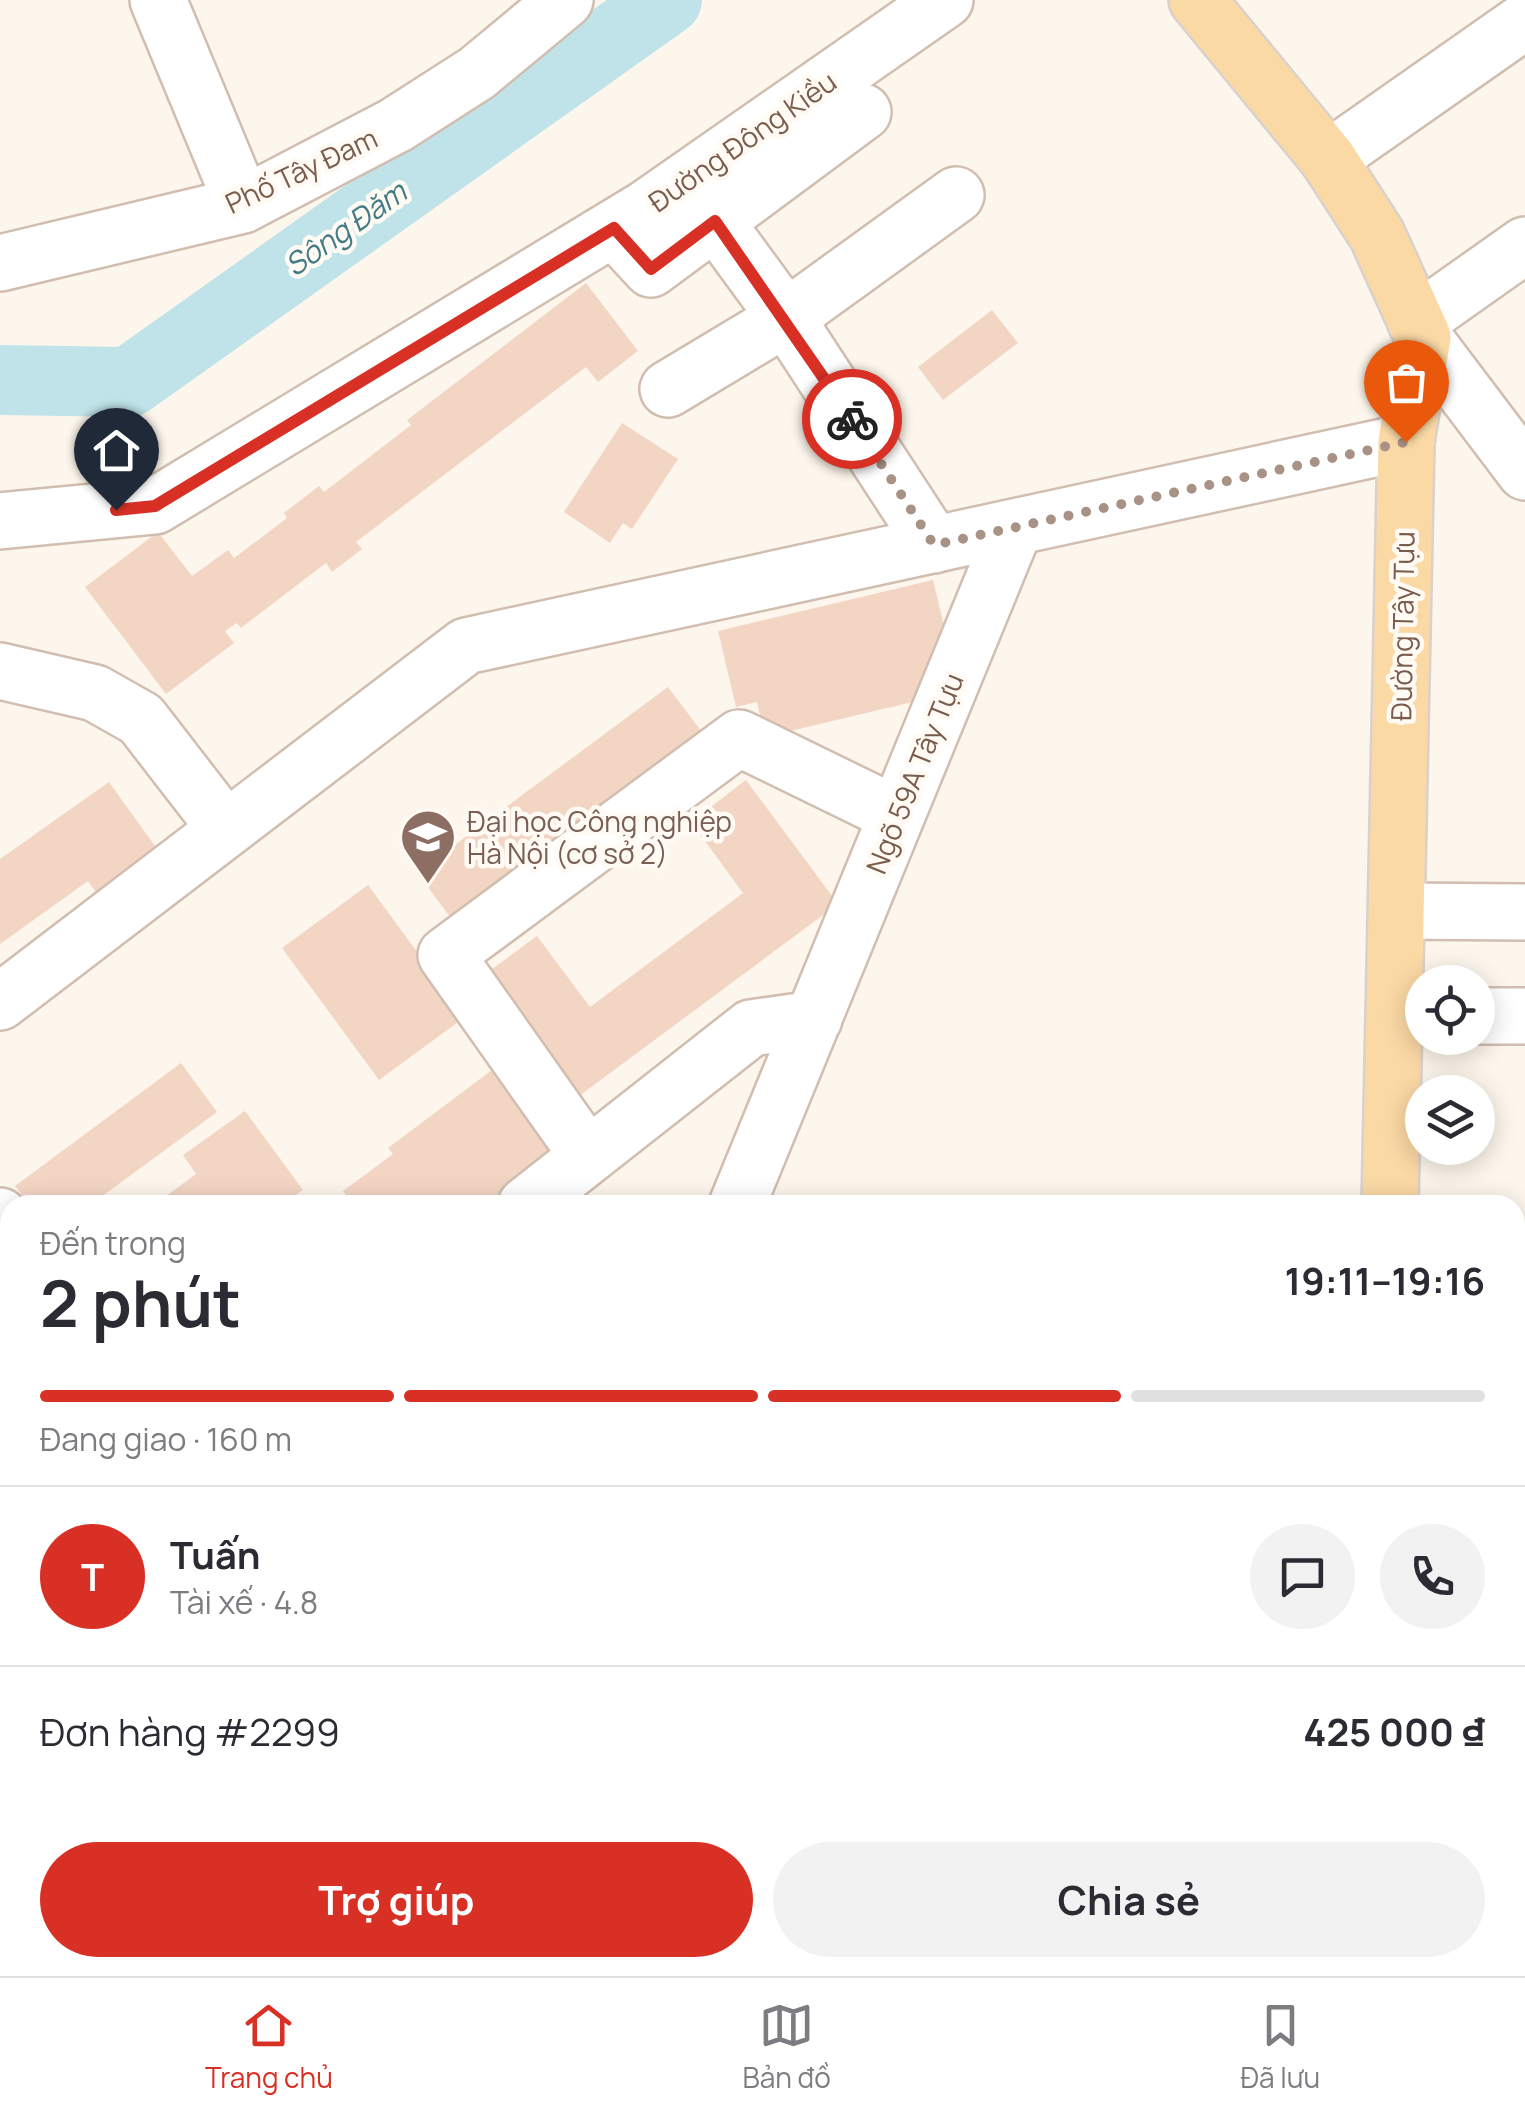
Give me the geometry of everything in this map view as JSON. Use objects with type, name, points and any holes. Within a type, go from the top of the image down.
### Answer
[{"type":"main road","points":[[1200,1],[1328,158],[1377,235],[1420,329]]},
{"type":"main road","name":"Đường Tây Tựu","points":[[1405,990],[1396,911],[1406,442],[1420,329]]},
{"type":"main road","name":"Đường Tây Tựu","points":[[1391,1195],[1405,1048]]},
{"type":"street","points":[[158,0],[243,204]]},
{"type":"street","name":"Phố Tây Đam","points":[[0,264],[243,204],[396,125],[478,73],[565,0]]},
{"type":"street","name":"Đường Đông Kiều","points":[[0,522],[155,506],[614,228],[945,0]]},
{"type":"street","points":[[1328,158],[1525,22]]},
{"type":"street","points":[[614,228],[651,269],[862,112]]},
{"type":"street","points":[[668,389],[786,318],[956,194]]},
{"type":"street","points":[[715,221],[786,318],[934,545]]},
{"type":"street","points":[[1525,246],[1420,329],[1525,472]]},
{"type":"street","points":[[0,1002],[466,646],[1406,442]]},
{"type":"street","name":"Ngõ 59A Tây Tựu","points":[[742,1195],[1015,527]]},
{"type":"street","points":[[0,671],[95,693],[141,719],[226,829]]},
{"type":"street","points":[[588,1156],[446,955],[740,738],[897,815]]},
{"type":"street","points":[[1396,911],[1525,912]]},
{"type":"street","points":[[1495,1016],[1525,1016]]},
{"type":"street","points":[[539,1195],[751,1028],[814,1019]]},
{"type":"building","points":[[586,283],[638,351],[598,382],[586,367],[356,542],[362,549],[332,572],[326,563],[241,628],[237,623],[225,631],[234,643],[166,694],[85,587],[158,532],[192,576],[228,550],[234,558],[287,518],[284,513],[319,486],[324,492],[411,425],[407,420]]},
{"type":"building","points":[[992,310],[1018,343],[943,400],[918,367]]},
{"type":"building","points":[[622,423],[678,459],[632,529],[623,523],[610,543],[564,512]]},
{"type":"building","points":[[933,580],[949,646],[932,650],[942,695],[765,737],[757,702],[736,707],[718,631]]},
{"type":"building","points":[[668,687],[705,736],[454,922],[417,873]]},
{"type":"building","points":[[746,780],[838,904],[571,1102],[480,978],[537,936],[590,1007],[743,893],[691,822]]},
{"type":"building","points":[[109,782],[160,853],[99,897],[88,881],[0,944],[0,859]]},
{"type":"building","points":[[368,885],[465,1017],[379,1080],[282,948]]},
{"type":"building","points":[[181,1063],[217,1112],[104,1195],[22,1195],[15,1186]]},
{"type":"building","points":[[492,1070],[555,1154],[500,1195],[346,1195],[343,1191],[393,1154],[388,1148]]},
{"type":"building","points":[[245,1111],[303,1190],[296,1195],[168,1195],[196,1174],[183,1155]]},
{"type":"waterway","name":"Sông Đăm","points":[[0,380],[129,382],[667,0]]},
{"type":"way so far","points":[[852,419],[934,545],[1406,442]]},
{"type":"place","name":"Đại học Công nghiệp Hà Nội (cơ sở 2)","points":[[428,886]]},
{"type":"route","points":[[116,510],[155,506],[614,228],[651,269],[715,221],[786,318],[852,419]]}]
